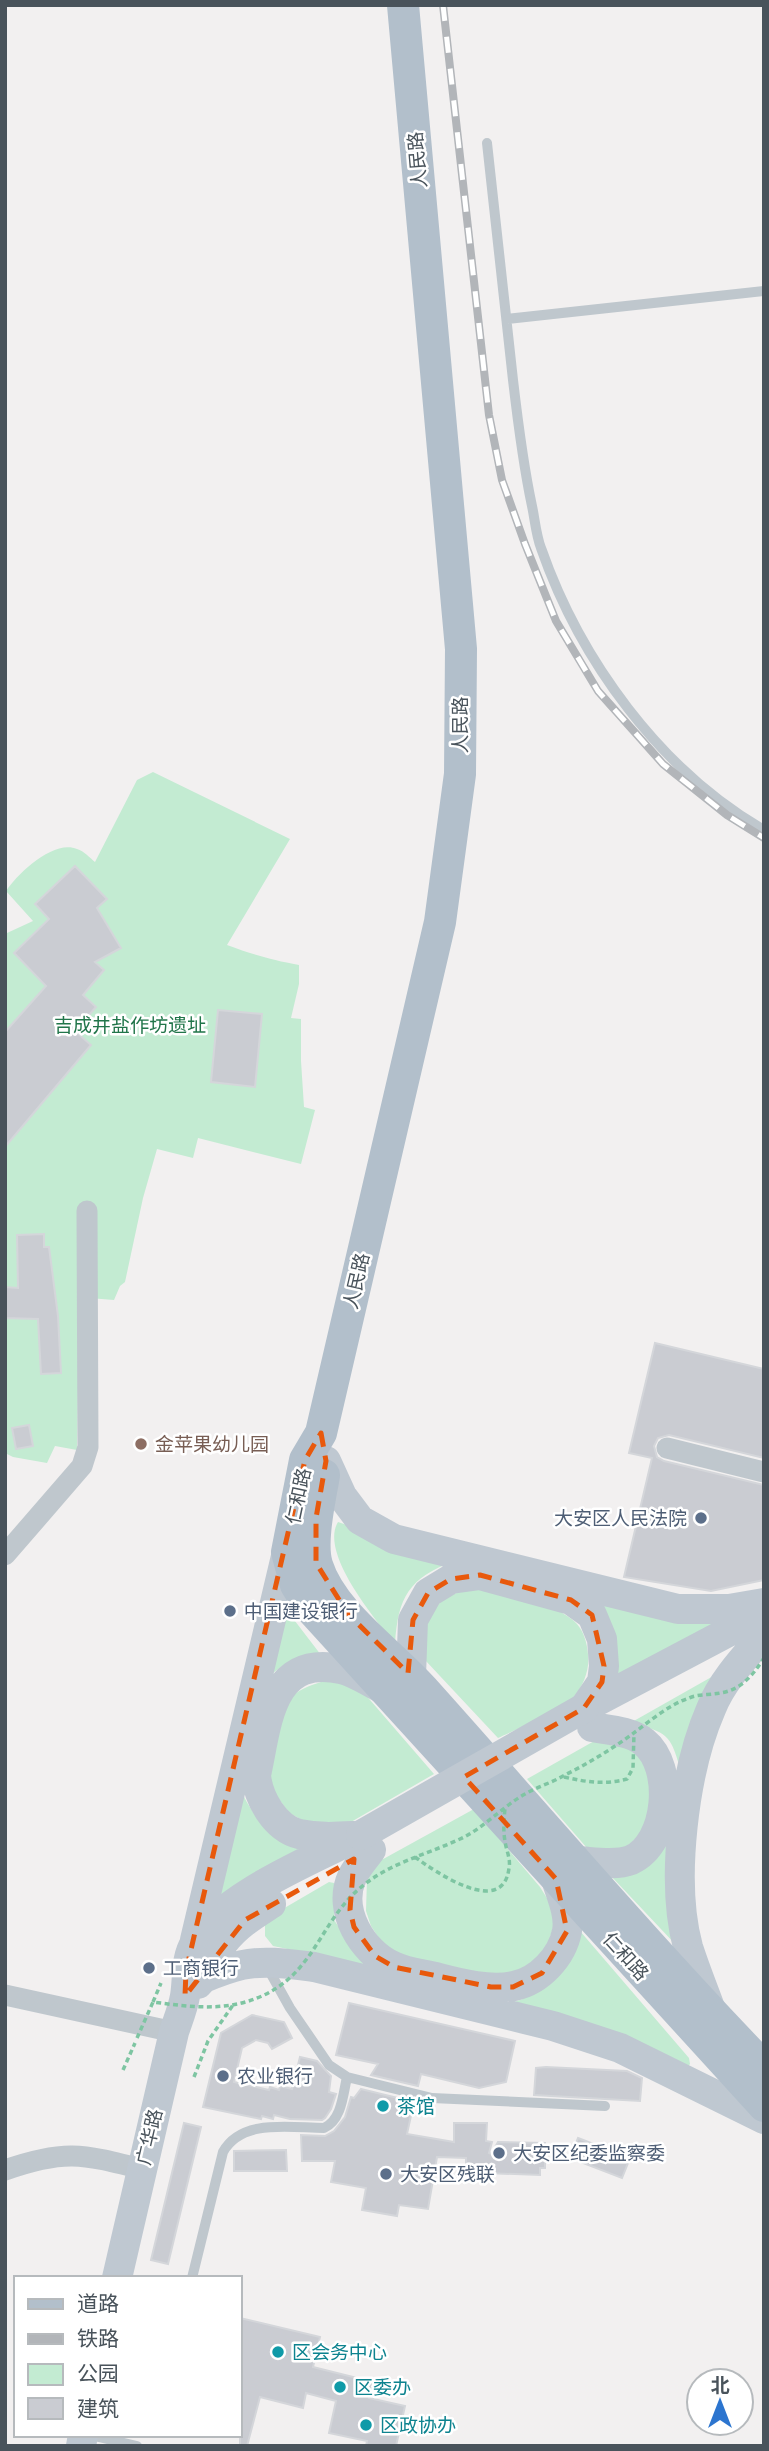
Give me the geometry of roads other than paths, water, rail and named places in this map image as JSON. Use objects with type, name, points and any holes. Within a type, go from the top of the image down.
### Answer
[{"type":"main road","name":"人民路","points":[[323,1447],[440,922],[460,774],[461,649],[403,5]]},
{"type":"main road","name":"仁和路","points":[[323,1447],[305,1460],[287,1552],[296,1585],[310,1608],[399,1684]]},
{"type":"main road","name":"仁和路","points":[[323,1447],[316,1518],[316,1563],[328,1589],[399,1684],[567,1870],[764,2106]]},
{"type":"main road","points":[[323,1447],[342,1496],[360,1520],[394,1539],[678,1609],[729,1609],[764,1603]]},
{"type":"main road","points":[[195,1987],[186,1971],[287,1552]]},
{"type":"main road","points":[[366,1843],[296,1833],[278,1820],[265,1805],[257,1788],[256,1775],[274,1699],[282,1685],[301,1671],[321,1668],[343,1669],[399,1684],[413,1620],[428,1593],[451,1579],[480,1575],[571,1600],[592,1615],[602,1639],[604,1665],[602,1682],[588,1718]]},
{"type":"main road","points":[[195,1987],[224,1941],[245,1920],[366,1843],[588,1718],[764,1613]]},
{"type":"main road","points":[[588,1718],[764,1634]]},
{"type":"main road","points":[[712,2013],[688,1945],[680,1882],[681,1831],[695,1760],[711,1708],[735,1670],[764,1634]]},
{"type":"main road","points":[[366,1843],[351,1878],[349,1910],[354,1927],[375,1956],[394,1967],[463,1984],[513,1987],[529,1981],[553,1961],[567,1931],[567,1870],[630,1860],[645,1851],[655,1838],[661,1819],[662,1774],[656,1757],[643,1741],[588,1718]]},
{"type":"main road","points":[[194,1944],[209,1924],[232,1905],[281,1876],[366,1843]]},
{"type":"main road","name":"仁和路","points":[[567,1870],[764,2067]]},
{"type":"main road","points":[[195,1987],[242,1965],[265,1962],[314,1967],[553,2026],[620,2048],[764,2119]]},
{"type":"main road","name":"广华路","points":[[117,2276],[174,2032],[195,1987]]},
{"type":"street","points":[[5,1555],[82,1466],[88,1447],[87,1211]]},
{"type":"street","points":[[667,1448],[764,1472]]},
{"type":"street","points":[[5,1995],[174,2032]]},
{"type":"street","points":[[5,2171],[53,2156],[84,2155],[142,2169]]},
{"type":"lane","points":[[487,142],[522,459],[540,546],[561,597],[598,665],[637,723],[693,778],[744,818],[764,830]]},
{"type":"lane","points":[[507,319],[764,291]]},
{"type":"lane","points":[[265,1962],[290,2008],[329,2065],[346,2077],[432,2098],[605,2106]]},
{"type":"lane","points":[[192,2276],[223,2151],[228,2143],[244,2131],[261,2128],[330,2126],[340,2109],[346,2077]]},
{"type":"lane","points":[[99,2437],[137,2446]]},
{"type":"railway","points":[[443,5],[489,415],[502,480],[525,544],[556,621],[598,691],[663,764],[727,815],[764,838]]},
{"type":"place","name":"金苹果幼儿园","points":[[141,1444]]},
{"type":"place","name":"大安区人民法院","points":[[701,1518]]},
{"type":"place","name":"中国建设银行","points":[[230,1611]]},
{"type":"place","name":"工商银行","points":[[149,1968]]},
{"type":"place","name":"农业银行","points":[[223,2076]]},
{"type":"place","name":"茶馆","points":[[383,2106]]},
{"type":"place","name":"大安区纪委监察委","points":[[499,2153]]},
{"type":"place","name":"大安区残联","points":[[386,2174]]},
{"type":"place","name":"区会务中心","points":[[278,2352]]},
{"type":"place","name":"区委办","points":[[340,2387]]},
{"type":"place","name":"区政协办","points":[[366,2425]]},
{"type":"park label","name":"吉成井盐作坊遗址","points":[[130,1025]]}]
